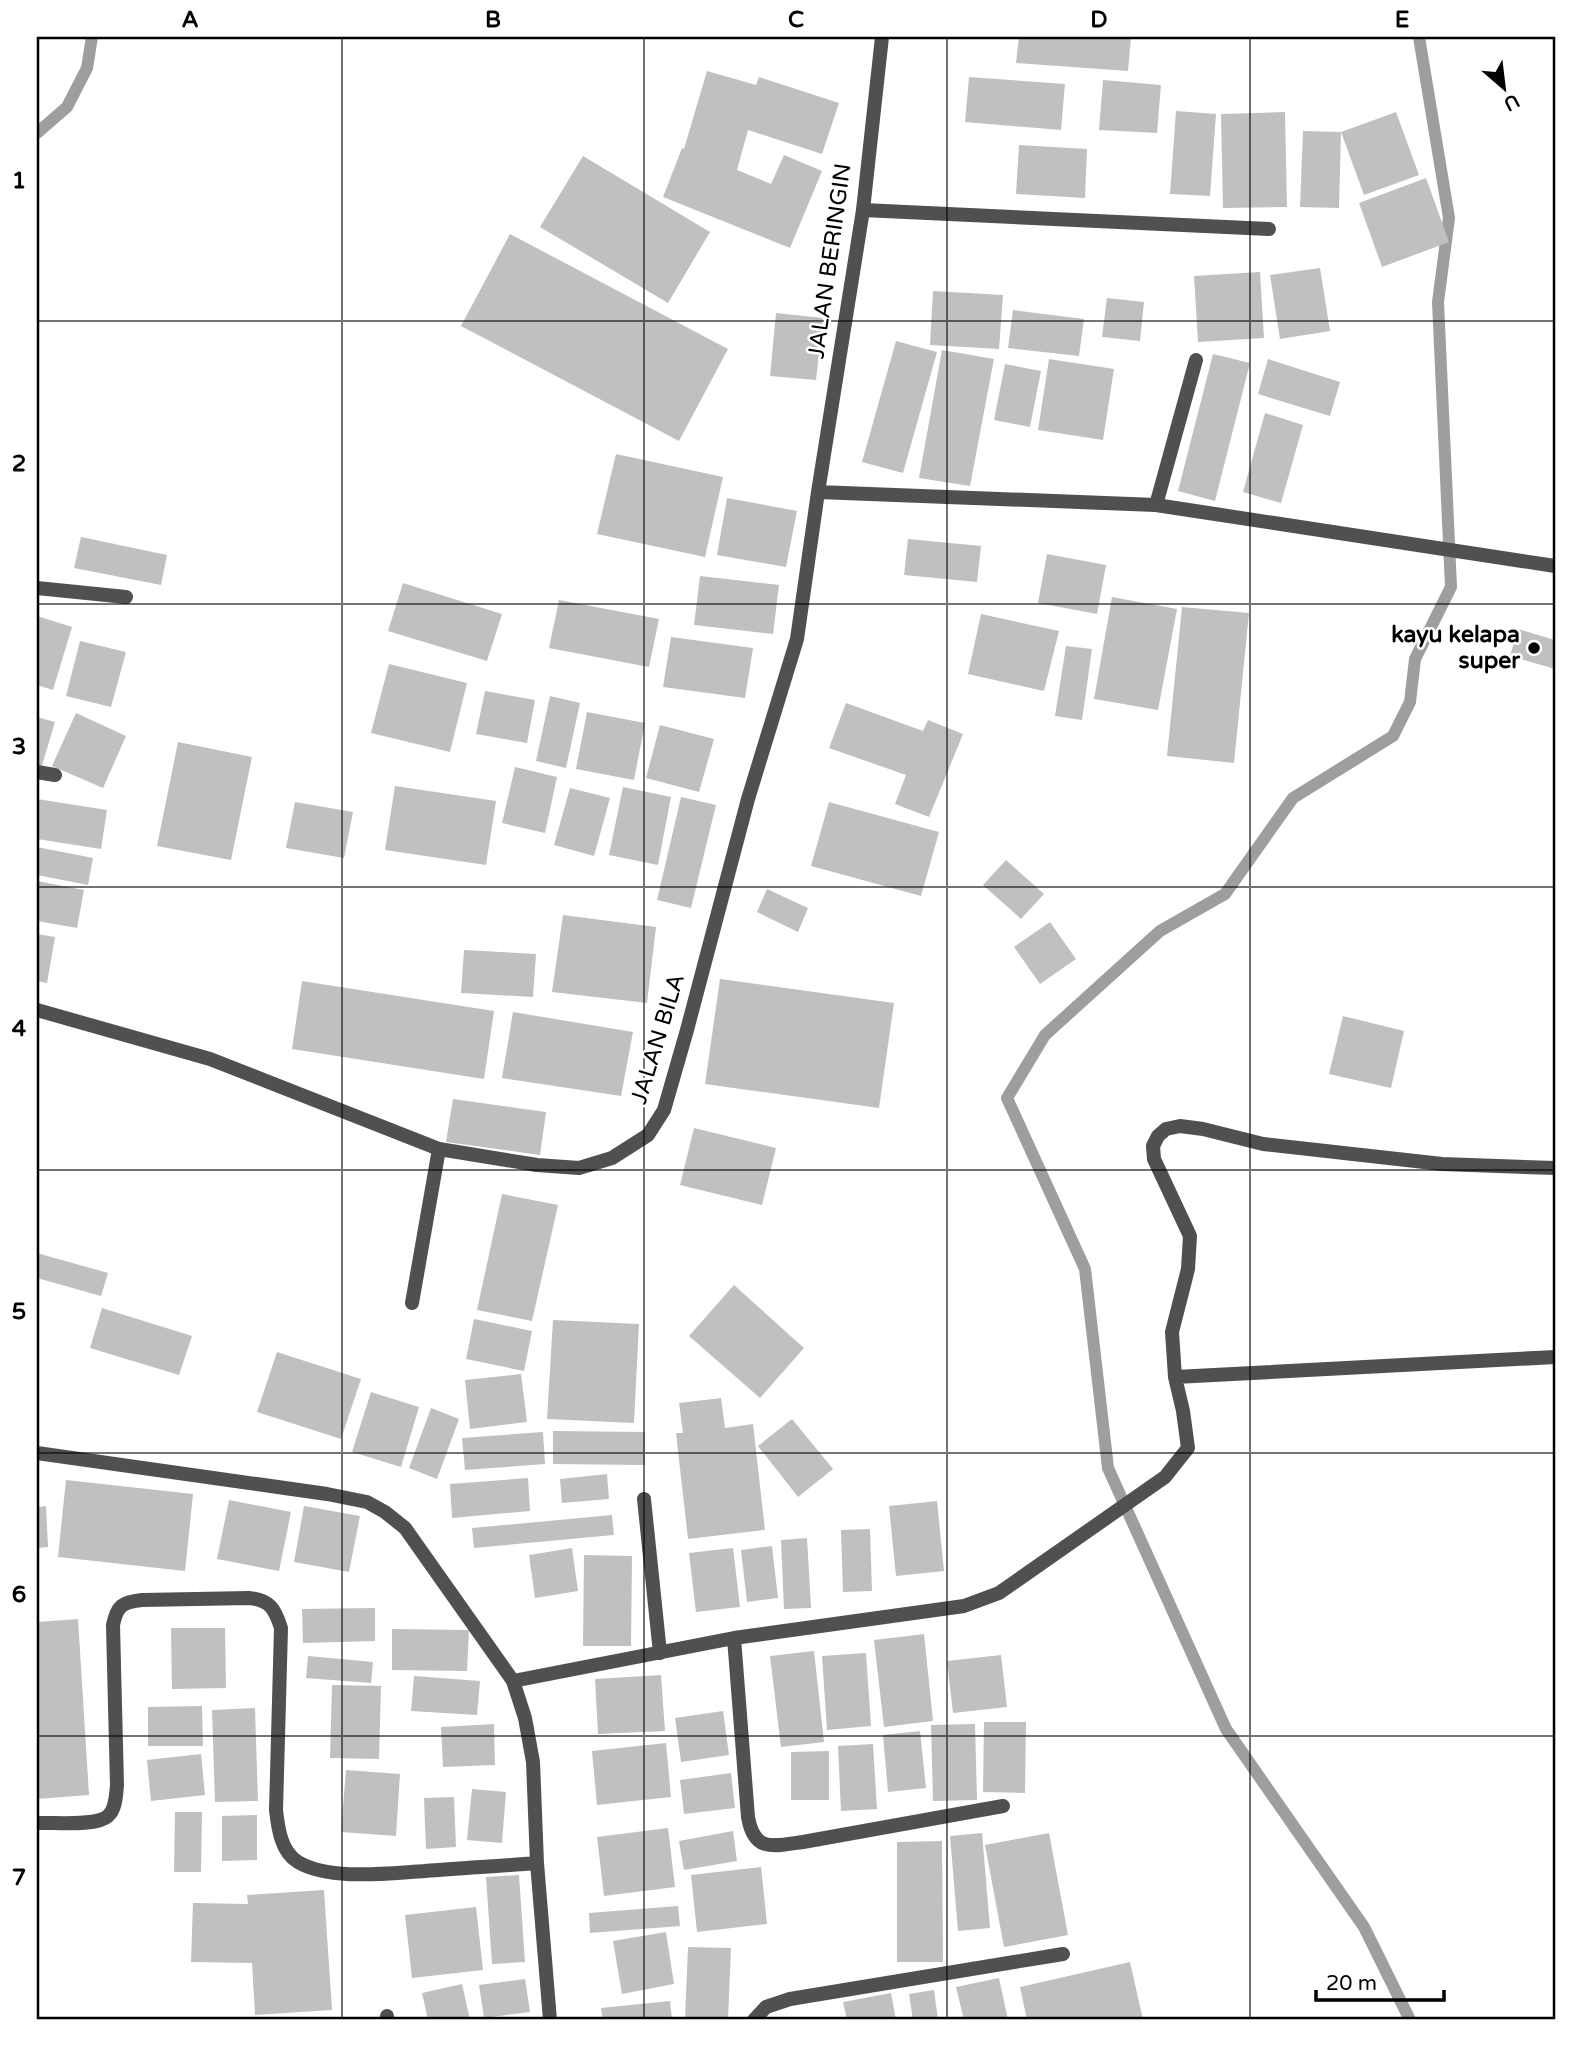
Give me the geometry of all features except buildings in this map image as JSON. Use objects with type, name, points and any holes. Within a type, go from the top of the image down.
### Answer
[{"type":"street","name":"JALAN BERINGIN","points":[[818,492],[863,209],[882,37]]},
{"type":"street","points":[[863,209],[1269,229]]},
{"type":"street","points":[[1156,505],[1196,360]]},
{"type":"street","points":[[818,492],[1156,505],[1555,566]]},
{"type":"street","name":"JALAN BILA","points":[[37,1010],[210,1059],[439,1149],[537,1166],[579,1168],[612,1158],[648,1135],[664,1110],[748,800],[797,639],[818,492]]},
{"type":"street","points":[[37,587],[126,597]]},
{"type":"street","points":[[37,772],[55,775]]},
{"type":"street","points":[[513,1681],[734,1638],[964,1606],[999,1593],[1164,1477],[1188,1448],[1175,1377],[1172,1332],[1188,1269],[1190,1236],[1154,1159],[1153,1146],[1158,1136],[1166,1129],[1180,1126],[1263,1144],[1442,1164],[1555,1168]]},
{"type":"street","points":[[412,1303],[439,1149]]},
{"type":"street","points":[[1175,1377],[1555,1357]]},
{"type":"street","points":[[37,1453],[367,1502],[405,1528],[513,1681],[525,1718],[533,1762],[537,1863],[550,2020]]},
{"type":"street","points":[[644,1499],[660,1653]]},
{"type":"street","points":[[37,1823],[98,1822],[113,1810],[117,1785],[113,1625],[116,1612],[121,1606],[142,1600],[249,1598],[263,1600],[271,1607],[281,1628],[276,1810],[281,1837],[291,1857],[315,1869],[355,1875],[537,1863]]},
{"type":"street","points":[[734,1638],[748,1817],[753,1835],[766,1845],[803,1842],[1003,1805]]},
{"type":"street","points":[[754,2020],[766,2007],[790,1999],[1063,1954]]},
{"type":"waterway","points":[[37,133],[67,107],[87,68],[92,37]]},
{"type":"waterway","points":[[1410,2020],[1364,1927],[1226,1729],[1108,1468],[1085,1269],[1007,1098],[1045,1035],[1160,931],[1225,894],[1293,798],[1393,736],[1410,702],[1415,659],[1451,587],[1438,302],[1449,218],[1419,37]]},
{"type":"place","name":"kayu kelapa super","points":[[1534,648]]}]
